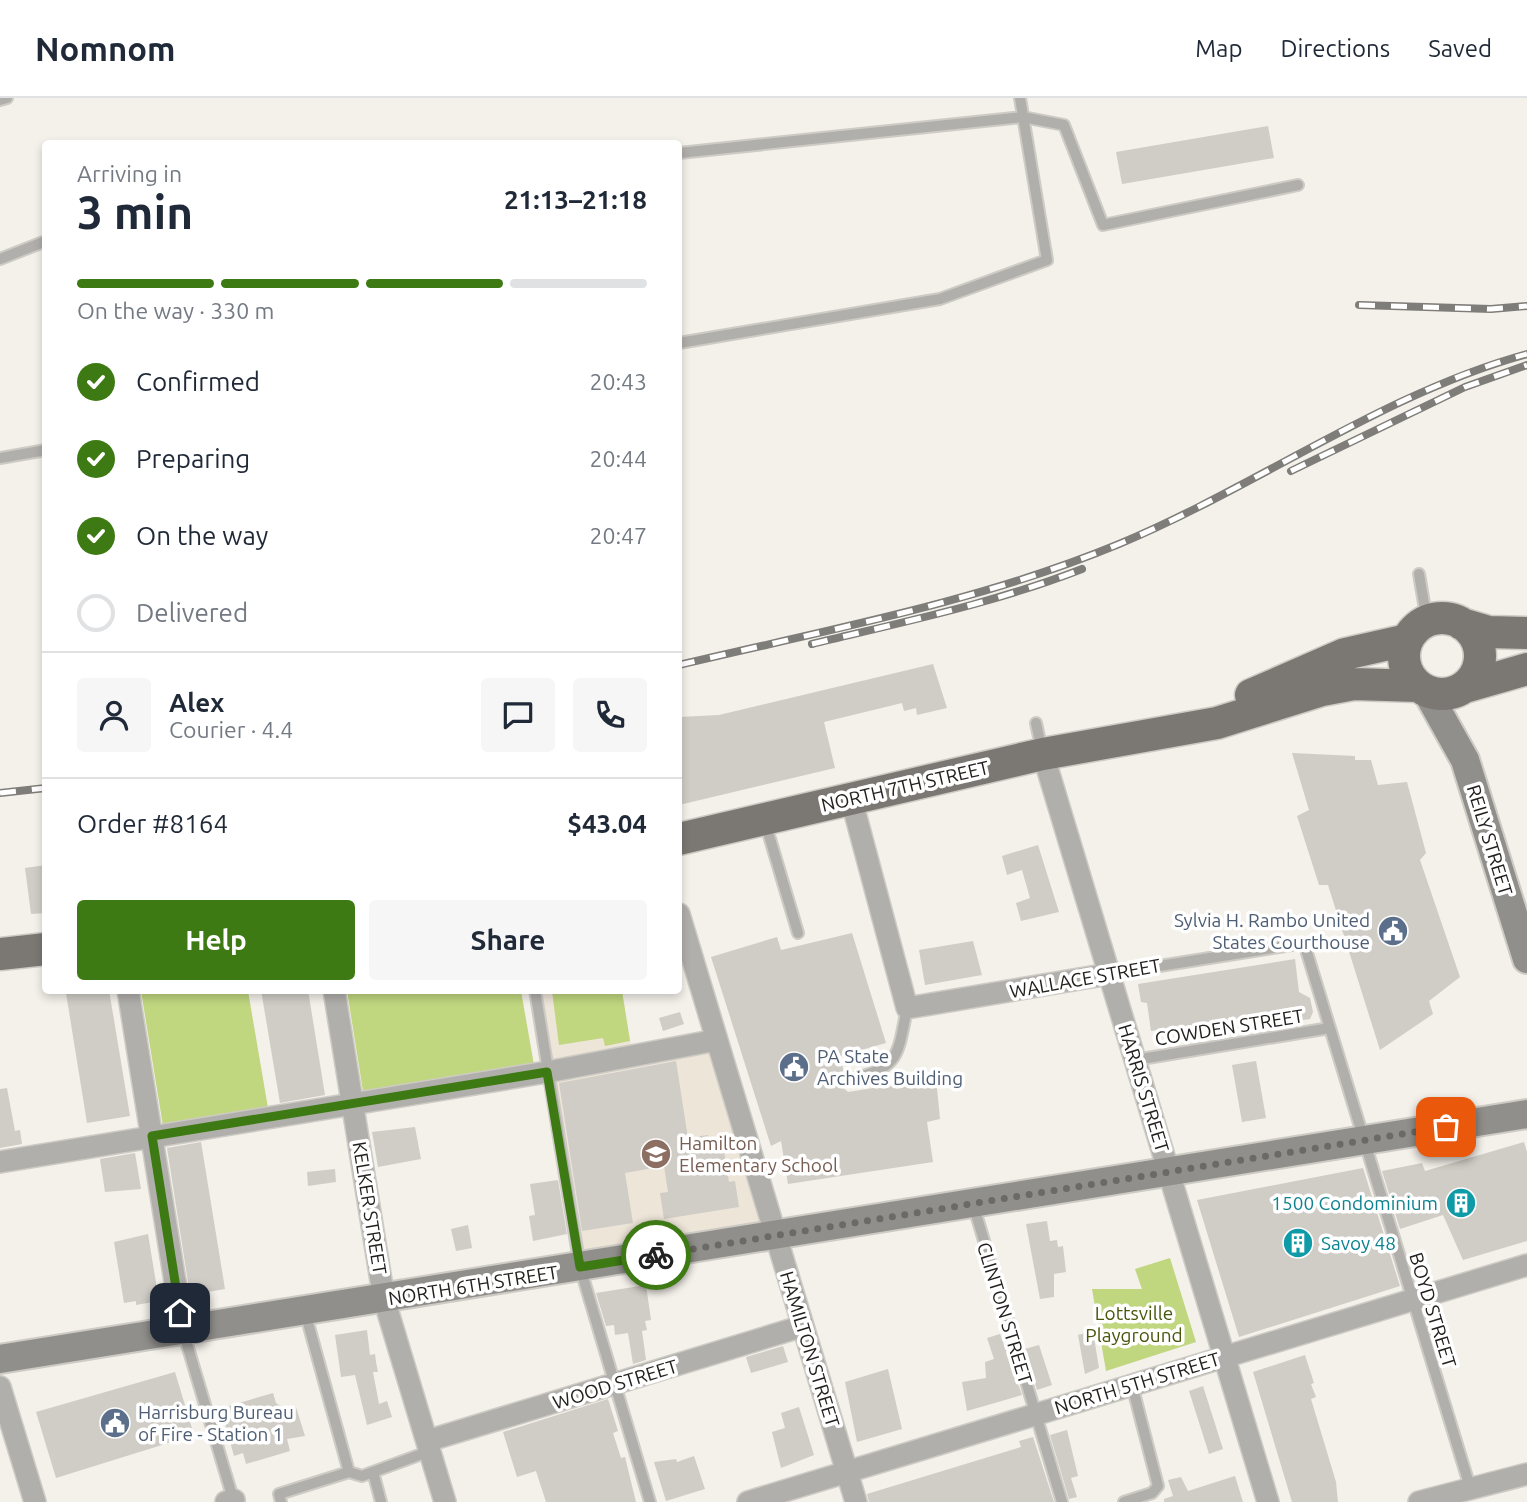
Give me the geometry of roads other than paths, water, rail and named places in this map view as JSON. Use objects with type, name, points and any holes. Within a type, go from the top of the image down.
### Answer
[{"type":"main road","name":"NORTH 7TH STREET","points":[[1132,737],[1269,688],[1345,654],[1451,619],[1489,632],[1527,633]]},
{"type":"main road","points":[[1462,624],[1478,642],[1480,654],[1474,678],[1463,688]]},
{"type":"main road","points":[[1417,631],[1405,665],[1422,689]]},
{"type":"main road","name":"NORTH 7TH STREET","points":[[682,838],[1043,754],[1217,723],[1322,690],[1354,684],[1422,689],[1438,695],[1527,669]]},
{"type":"main road","name":"REILY STREET","points":[[1463,688],[1465,761]]},
{"type":"main road","name":"REILY STREET","points":[[1422,689],[1465,761],[1527,959]]},
{"type":"main road","points":[[0,954],[42,949]]},
{"type":"main road","name":"NORTH 6TH STREET","points":[[0,1359],[776,1236],[1363,1138],[1527,1114]]},
{"type":"street","name":"HARRIS STREET","points":[[1043,754],[1268,1502]]},
{"type":"street","points":[[851,798],[907,1008]]},
{"type":"street","name":"HAMILTON STREET","points":[[682,924],[856,1502]]},
{"type":"street","name":"WALLACE STREET","points":[[907,1008],[1109,974]]},
{"type":"street","points":[[129,994],[183,1331]]},
{"type":"street","name":"KELKER STREET","points":[[335,994],[384,1299],[445,1502]]},
{"type":"street","points":[[0,1162],[547,1072],[717,1040]]},
{"type":"street","name":"NORTH 5TH STREET","points":[[748,1502],[1527,1265]]},
{"type":"street","name":"WOOD STREET","points":[[428,1446],[803,1326]]},
{"type":"street","points":[[0,1387],[35,1502]]},
{"type":"street","points":[[1419,1502],[1527,1474]]},
{"type":"lane","points":[[0,100],[7,98]]},
{"type":"lane","points":[[682,342],[940,299],[1047,260],[1020,98]]},
{"type":"lane","points":[[682,153],[1023,117],[1063,125],[1103,225],[1298,185]]},
{"type":"lane","points":[[0,259],[42,243]]},
{"type":"lane","points":[[0,458],[42,451]]},
{"type":"lane","points":[[1417,631],[1419,574]]},
{"type":"lane","points":[[1036,723],[1043,754]]},
{"type":"lane","points":[[764,819],[798,933]]},
{"type":"lane","name":"WALLACE STREET","points":[[1109,974],[1304,943]]},
{"type":"lane","name":"BOYD STREET","points":[[1304,943],[1470,1487]]},
{"type":"lane","points":[[536,994],[580,1267],[650,1502]]},
{"type":"lane","points":[[846,1081],[877,1072],[895,1057],[907,1008]]},
{"type":"lane","name":"COWDEN STREET","points":[[1135,1060],[1330,1028]]},
{"type":"lane","name":"CLINTON STREET","points":[[973,1204],[1062,1502]]},
{"type":"lane","points":[[305,1312],[349,1472]]},
{"type":"lane","points":[[183,1331],[231,1501]]},
{"type":"lane","points":[[1124,1502],[1152,1493],[1158,1486],[1132,1385]]},
{"type":"lane","points":[[281,1502],[279,1494],[349,1472],[362,1476],[428,1446]]},
{"type":"lane","points":[[373,1472],[381,1502]]},
{"type":"railway","points":[[1359,305],[1491,309],[1527,306]]},
{"type":"railway","points":[[682,664],[957,599],[1066,564],[1170,521],[1422,392],[1527,354]]},
{"type":"railway","points":[[1291,471],[1465,387],[1527,365]]},
{"type":"railway","points":[[812,644],[982,602],[1082,569]]},
{"type":"railway","points":[[0,793],[42,788]]},
{"type":"place","name":"Sylvia H. Rambo United States Courthouse","points":[[1393,931]]},
{"type":"place","name":"PA State Archives Building","points":[[794,1067]]},
{"type":"place","name":"Hamilton Elementary School","points":[[656,1154]]},
{"type":"place","name":"1500 Condominium","points":[[1461,1203]]},
{"type":"place","name":"Savoy 48","points":[[1298,1243]]},
{"type":"place","name":"Harrisburg Bureau of Fire - Station 1","points":[[115,1423]]},
{"type":"park label","name":"Lottsville Playground","points":[[1134,1324]]}]
